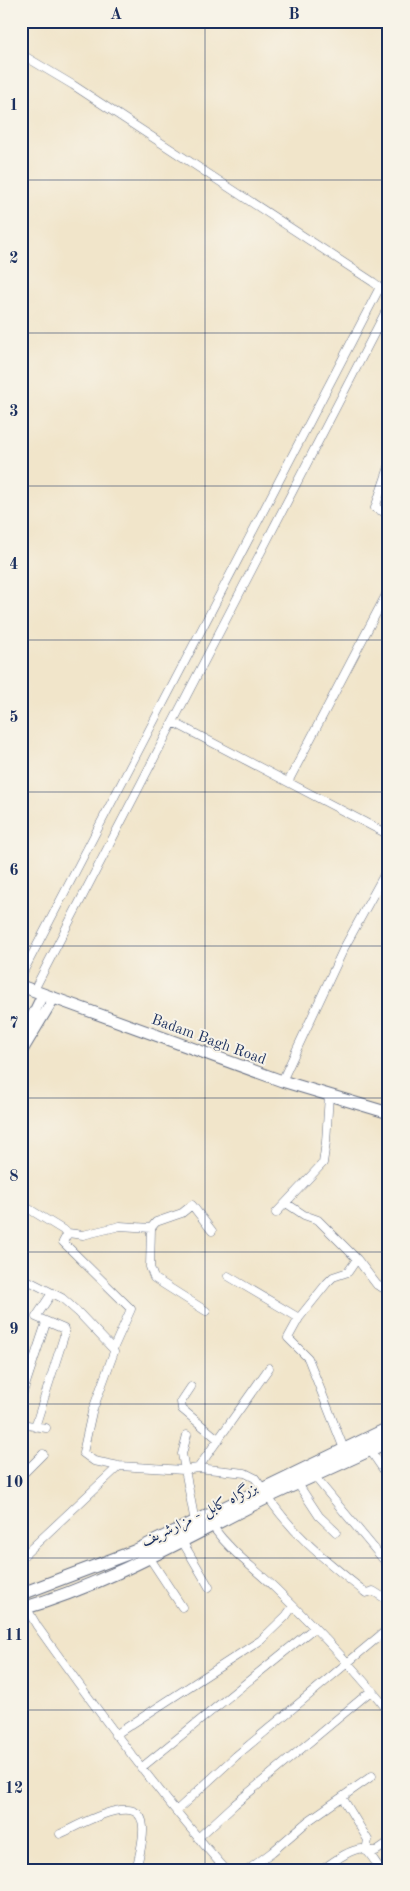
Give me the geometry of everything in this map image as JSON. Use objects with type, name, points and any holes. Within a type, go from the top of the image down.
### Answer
[{"type":"highway","name":"بزرگراه کابل - مزارشریف","points":[[24,1608],[65,1593],[149,1557],[213,1527],[265,1493],[344,1449],[389,1428]]},
{"type":"highway","name":"بزرگراه کابل - مزارشریف","points":[[22,1593],[135,1551],[195,1522],[265,1493],[315,1477],[389,1441]]},
{"type":"main road","name":"Badam Bagh Road","points":[[21,986],[282,1081],[389,1112]]},
{"type":"main road","points":[[21,1039],[44,994]]},
{"type":"main road","points":[[21,1053],[44,994]]},
{"type":"street","points":[[21,54],[73,85],[389,294]]},
{"type":"street","points":[[21,976],[380,287]]},
{"type":"street","points":[[44,994],[173,722],[389,305]]},
{"type":"street","points":[[389,467],[375,508],[389,514]]},
{"type":"street","points":[[288,782],[389,589]]},
{"type":"street","points":[[173,722],[389,835]]},
{"type":"street","points":[[282,1081],[344,948],[389,866]]},
{"type":"street","points":[[276,1213],[323,1163],[329,1094]]},
{"type":"street","points":[[286,1203],[304,1215],[318,1220],[357,1259],[377,1285],[389,1291]]},
{"type":"street","points":[[21,1204],[68,1233],[82,1235],[120,1226],[151,1228]]},
{"type":"street","points":[[206,1310],[154,1278],[150,1267],[151,1228],[156,1222],[182,1213],[192,1205],[212,1231]]},
{"type":"street","points":[[68,1233],[63,1242],[131,1309],[113,1349],[114,1352],[92,1412],[83,1452],[94,1462],[119,1466],[184,1470],[198,1468],[244,1473],[255,1478],[280,1516],[310,1548],[366,1593],[373,1591],[389,1601]]},
{"type":"street","points":[[344,1449],[308,1358],[288,1338],[299,1318],[327,1283],[333,1277],[348,1272],[357,1259]]},
{"type":"street","points":[[228,1276],[299,1318]]},
{"type":"street","points":[[21,1292],[24,1279],[62,1298],[113,1349]]},
{"type":"street","points":[[35,1427],[64,1336],[64,1329],[36,1317],[52,1294]]},
{"type":"street","points":[[21,1398],[46,1322]]},
{"type":"street","points":[[198,1468],[269,1368]]},
{"type":"street","points":[[191,1387],[181,1402],[182,1409],[219,1440]]},
{"type":"street","points":[[21,1424],[46,1428]]},
{"type":"street","points":[[187,1435],[182,1454],[195,1522]]},
{"type":"street","points":[[370,1450],[389,1478]]},
{"type":"street","points":[[21,1476],[43,1454]]},
{"type":"street","points":[[21,1558],[119,1466]]},
{"type":"street","points":[[315,1477],[388,1565]]},
{"type":"street","points":[[298,1484],[319,1516],[336,1532]]},
{"type":"street","points":[[213,1527],[224,1543],[293,1606],[387,1707]]},
{"type":"street","points":[[182,1541],[209,1587]]},
{"type":"street","points":[[149,1557],[182,1607]]},
{"type":"street","points":[[115,1735],[261,1640],[286,1616],[293,1606]]},
{"type":"street","points":[[24,1608],[115,1735],[226,1870]]},
{"type":"street","points":[[141,1768],[314,1628]]},
{"type":"street","points":[[176,1810],[236,1756],[389,1628]]},
{"type":"street","points":[[198,1838],[235,1804],[372,1690]]},
{"type":"street","points":[[248,1870],[308,1821],[372,1776]]},
{"type":"street","points":[[342,1797],[368,1840],[366,1851],[381,1870]]},
{"type":"street","points":[[60,1834],[116,1809],[130,1809],[140,1816],[143,1825],[143,1837],[136,1870]]},
{"type":"street","points":[[322,1870],[352,1851],[361,1849],[376,1851],[389,1842]]},
{"type":"street","points":[[305,1870],[313,1870]]}]
